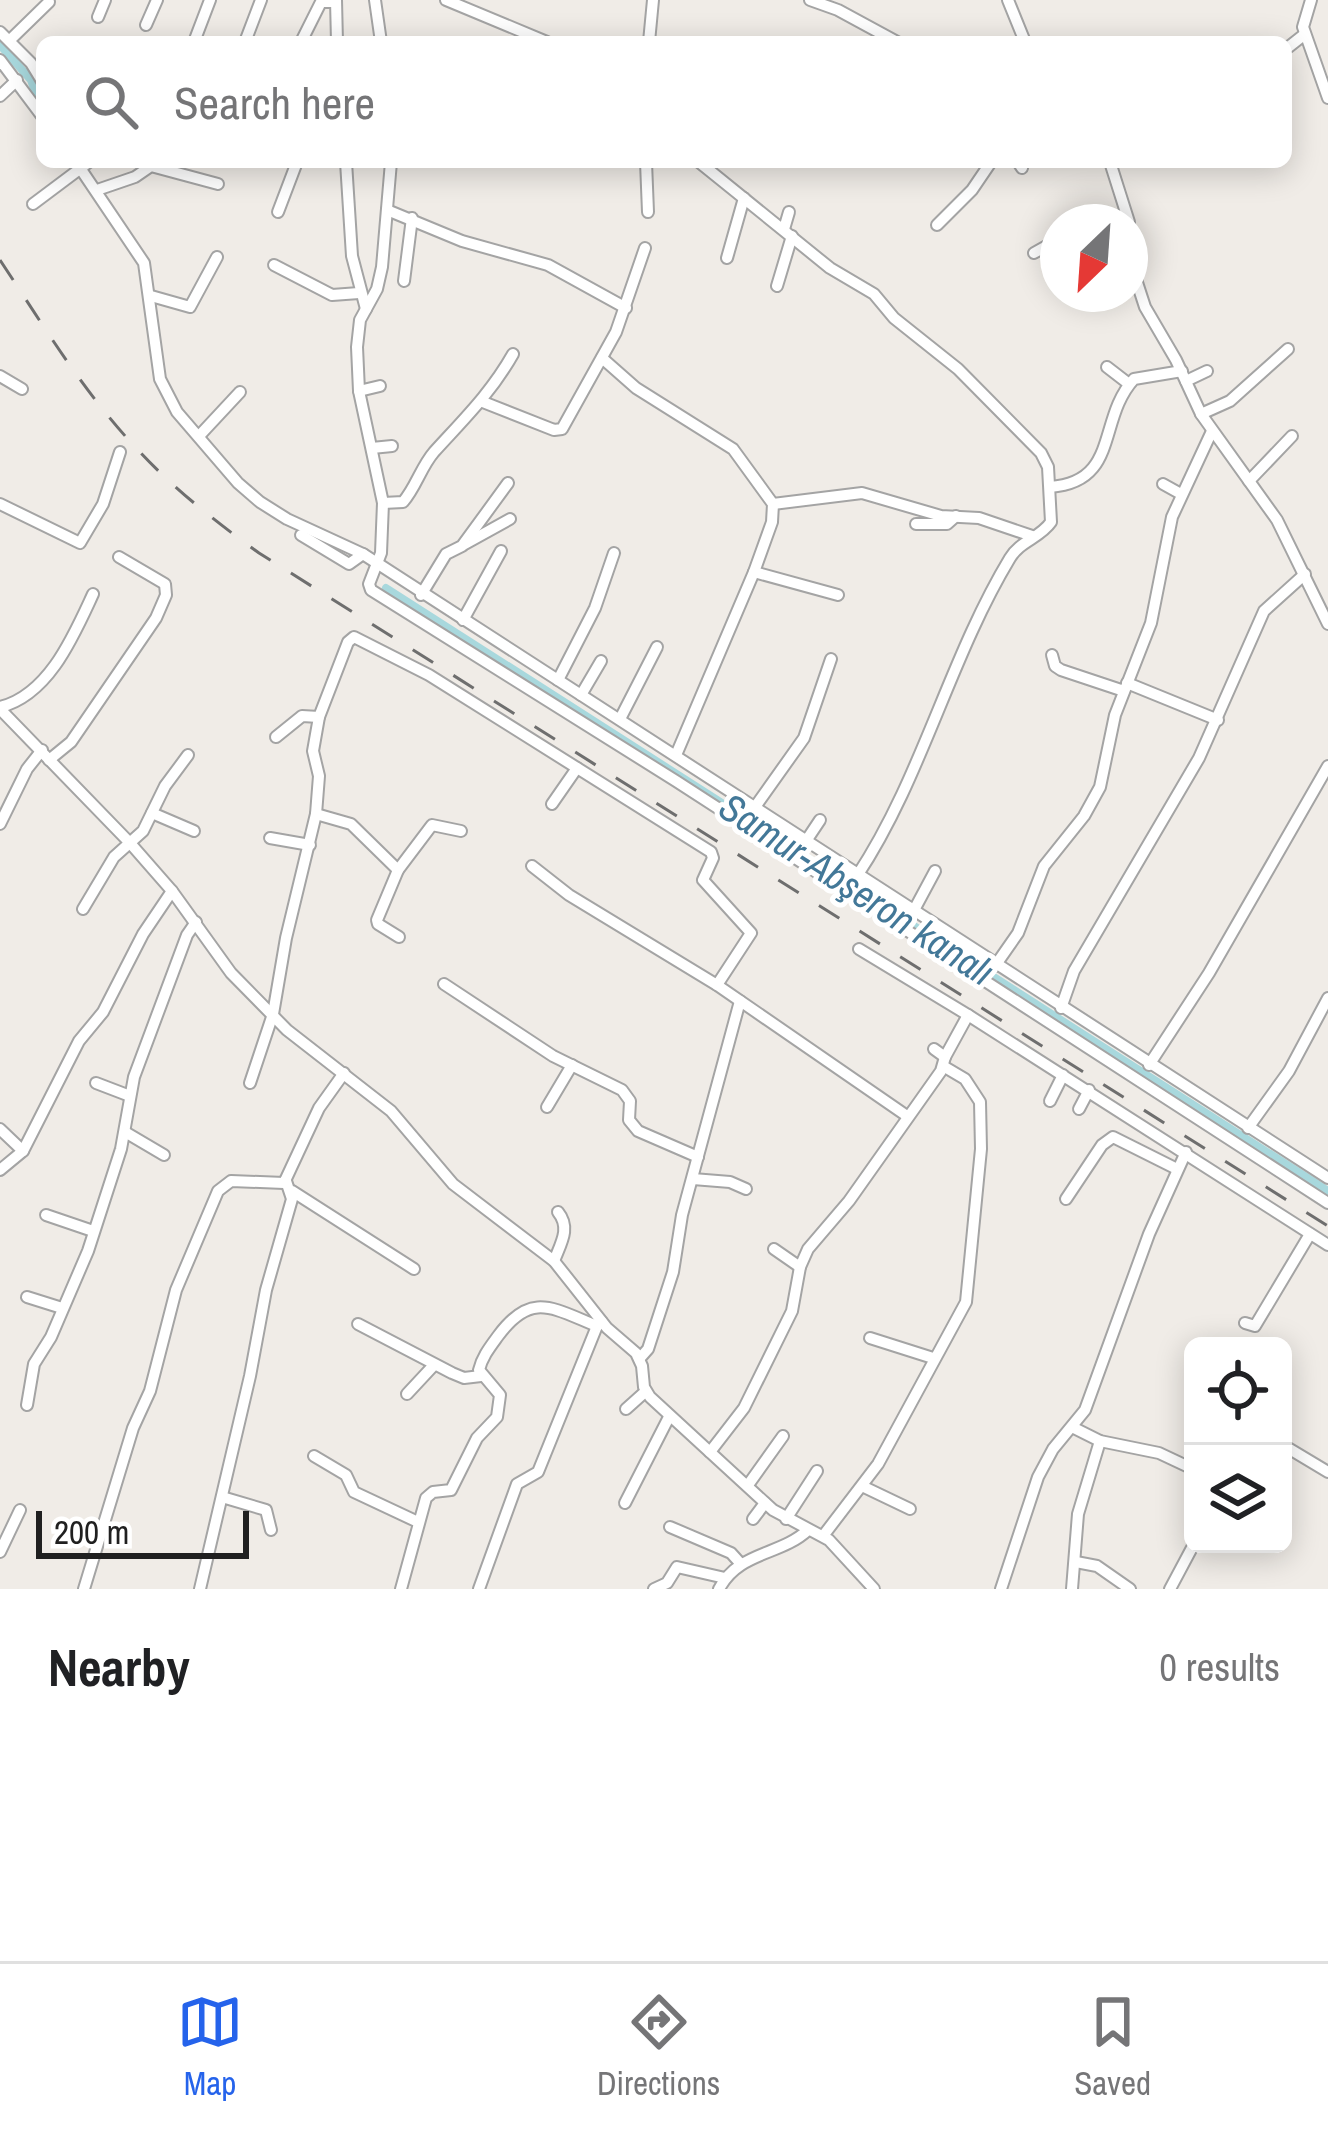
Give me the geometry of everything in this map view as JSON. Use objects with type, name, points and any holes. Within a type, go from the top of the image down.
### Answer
[{"type":"street","points":[[98,17],[105,0]]},
{"type":"street","points":[[146,25],[157,0]]},
{"type":"street","points":[[196,36],[210,0]]},
{"type":"street","points":[[247,36],[261,0]]},
{"type":"street","points":[[375,0],[380,36]]},
{"type":"street","points":[[446,0],[533,36]]},
{"type":"street","points":[[650,36],[653,0]]},
{"type":"street","points":[[811,0],[886,36]]},
{"type":"street","points":[[1008,0],[1023,36]]},
{"type":"street","points":[[1311,0],[1304,16],[1305,34],[1328,98]]},
{"type":"street","points":[[303,36],[318,1],[336,1],[337,36]]},
{"type":"street","points":[[36,74],[5,36],[49,2]]},
{"type":"street","points":[[1292,44],[1305,34]]},
{"type":"street","points":[[0,60],[36,106]]},
{"type":"street","points":[[0,96],[17,80]]},
{"type":"street","points":[[33,204],[77,168]]},
{"type":"street","points":[[84,168],[144,263],[164,391],[245,490],[287,519],[363,554],[1328,1178]]},
{"type":"street","points":[[97,190],[148,168]]},
{"type":"street","points":[[158,168],[218,184]]},
{"type":"street","points":[[278,212],[295,168]]},
{"type":"street","points":[[346,168],[351,248],[366,309]]},
{"type":"street","points":[[390,168],[379,282],[358,328],[359,391],[383,503],[370,590],[1328,1203]]},
{"type":"street","points":[[646,168],[648,212]]},
{"type":"street","points":[[706,168],[844,278],[874,294],[894,317],[958,369],[1046,459],[1051,522],[1011,556],[935,716],[897,811],[857,876]]},
{"type":"street","points":[[937,225],[987,168]]},
{"type":"street","points":[[1112,168],[1123,204]]},
{"type":"street","points":[[727,258],[744,198]]},
{"type":"street","points":[[387,210],[472,244],[548,265],[626,308]]},
{"type":"street","points":[[777,286],[788,212]]},
{"type":"street","points":[[404,280],[412,218]]},
{"type":"street","points":[[482,402],[558,430],[565,425],[626,308],[645,248]]},
{"type":"street","points":[[1034,253],[1040,250]]},
{"type":"street","points":[[151,296],[190,307],[217,257]]},
{"type":"street","points":[[274,265],[332,295],[359,293]]},
{"type":"street","points":[[1147,312],[1201,415],[1277,520],[1328,624]]},
{"type":"street","points":[[1201,415],[1230,401],[1288,349]]},
{"type":"street","points":[[383,503],[403,502],[433,453],[482,402],[513,354]]},
{"type":"street","points":[[602,358],[635,388],[733,448],[773,504],[772,522],[754,572],[676,755]]},
{"type":"street","points":[[1107,368],[1129,384]]},
{"type":"street","points":[[1050,487],[1078,481],[1098,466],[1111,420],[1129,384],[1142,376],[1184,376],[1207,370]]},
{"type":"street","points":[[0,376],[22,389]]},
{"type":"street","points":[[359,391],[380,386]]},
{"type":"street","points":[[199,436],[240,392]]},
{"type":"street","points":[[995,966],[1018,933],[1044,866],[1084,817],[1100,787],[1112,727],[1151,623],[1169,527],[1212,431]]},
{"type":"street","points":[[1249,481],[1292,436]]},
{"type":"street","points":[[372,448],[392,446]]},
{"type":"street","points":[[0,504],[80,543],[104,504],[120,452]]},
{"type":"street","points":[[462,546],[508,483]]},
{"type":"street","points":[[1163,484],[1181,494]]},
{"type":"street","points":[[773,504],[862,494],[931,514],[979,518],[1032,536]]},
{"type":"street","points":[[916,524],[947,524],[956,516]]},
{"type":"street","points":[[422,595],[446,554],[510,519]]},
{"type":"street","points":[[301,536],[349,564],[363,554]]},
{"type":"street","points":[[463,620],[501,550]]},
{"type":"street","points":[[558,680],[595,608],[614,553]]},
{"type":"street","points":[[0,824],[27,769],[71,742],[156,618],[166,596],[165,584],[119,557]]},
{"type":"street","points":[[754,572],[838,595]]},
{"type":"street","points":[[1060,1008],[1074,971],[1199,758],[1264,611],[1306,574]]},
{"type":"street","points":[[93,594],[54,666],[28,692],[0,708],[130,843],[172,891],[231,973],[294,1036],[391,1111],[452,1184],[554,1261],[600,1324],[640,1358],[645,1392],[669,1417],[786,1520],[823,1536],[874,1589]]},
{"type":"street","points":[[250,1083],[273,1014],[316,814],[319,776],[314,751],[319,717],[347,642],[354,637],[398,657],[712,854],[703,880],[752,933],[717,985]]},
{"type":"street","points":[[620,719],[657,647]]},
{"type":"street","points":[[1052,655],[1061,670],[1126,687],[1217,720]]},
{"type":"street","points":[[755,806],[804,738],[831,659]]},
{"type":"street","points":[[581,695],[601,661]]},
{"type":"street","points":[[275,737],[302,716],[319,717]]},
{"type":"street","points":[[82,909],[114,857],[143,831],[188,754]]},
{"type":"street","points":[[1149,1065],[1209,973],[1328,766]]},
{"type":"street","points":[[552,805],[577,768]]},
{"type":"street","points":[[152,813],[194,831]]},
{"type":"street","points":[[316,814],[351,824],[398,870]]},
{"type":"street","points":[[806,841],[820,820]]},
{"type":"street","points":[[399,937],[377,920],[398,870],[432,825],[461,832]]},
{"type":"street","points":[[270,838],[310,845]]},
{"type":"street","points":[[532,866],[568,895],[717,985],[907,1116]]},
{"type":"street","points":[[913,912],[935,871]]},
{"type":"street","points":[[0,1170],[23,1151],[79,1041],[103,1012],[142,934],[172,891]]},
{"type":"street","points":[[27,1405],[34,1364],[85,1260],[124,1132],[130,1096],[187,935],[196,922]]},
{"type":"street","points":[[859,949],[1328,1245]]},
{"type":"street","points":[[444,984],[627,1095],[628,1120],[638,1131],[698,1156]]},
{"type":"street","points":[[1248,1128],[1289,1071],[1328,998]]},
{"type":"street","points":[[640,1358],[648,1349],[671,1280],[692,1179],[740,1001]]},
{"type":"street","points":[[710,1452],[744,1408],[792,1311],[800,1267],[815,1238],[849,1202],[944,1062],[968,1015]]},
{"type":"street","points":[[823,1536],[863,1487],[966,1302],[982,1123],[977,1093],[934,1049]]},
{"type":"street","points":[[547,1107],[572,1065]]},
{"type":"street","points":[[200,1589],[289,1186],[319,1108],[344,1073]]},
{"type":"street","points":[[362,1085],[376,1074]]},
{"type":"street","points":[[1050,1101],[1063,1075]]},
{"type":"street","points":[[96,1083],[130,1096]]},
{"type":"street","points":[[1079,1109],[1089,1090]]},
{"type":"street","points":[[0,1129],[23,1151]]},
{"type":"street","points":[[124,1132],[164,1155]]},
{"type":"street","points":[[1066,1198],[1112,1137],[1178,1168]]},
{"type":"street","points":[[1001,1589],[1038,1477],[1053,1448],[1085,1410],[1149,1234],[1186,1152]]},
{"type":"street","points":[[692,1179],[730,1182],[746,1189]]},
{"type":"street","points":[[84,1589],[133,1428],[151,1391],[176,1290],[218,1191],[231,1181],[289,1186],[414,1269]]},
{"type":"street","points":[[554,1261],[566,1229],[558,1212]]},
{"type":"street","points":[[46,1215],[93,1231]]},
{"type":"street","points":[[1245,1323],[1255,1326],[1310,1234]]},
{"type":"street","points":[[774,1249],[800,1267]]},
{"type":"street","points":[[27,1298],[62,1308]]},
{"type":"street","points":[[401,1589],[426,1498],[451,1490],[477,1438],[499,1411],[500,1395],[479,1370],[484,1355],[523,1309],[549,1307],[600,1324]]},
{"type":"street","points":[[358,1324],[464,1378],[481,1376]]},
{"type":"street","points":[[479,1589],[516,1487],[538,1472],[600,1324]]},
{"type":"street","points":[[870,1339],[933,1358]]},
{"type":"street","points":[[407,1394],[434,1365]]},
{"type":"street","points":[[626,1409],[645,1392]]},
{"type":"street","points":[[625,1503],[669,1417]]},
{"type":"street","points":[[1072,1427],[1100,1442],[1160,1454],[1184,1465]]},
{"type":"street","points":[[748,1485],[783,1436]]},
{"type":"street","points":[[1072,1589],[1078,1514],[1100,1442]]},
{"type":"street","points":[[1292,1450],[1328,1472]]},
{"type":"street","points":[[314,1456],[346,1475],[354,1492],[418,1522]]},
{"type":"street","points":[[786,1520],[817,1471]]},
{"type":"street","points":[[863,1487],[910,1509]]},
{"type":"street","points":[[222,1497],[266,1510],[271,1530]]},
{"type":"street","points":[[753,1519],[765,1503]]},
{"type":"street","points":[[0,1552],[2,1538],[20,1510]]},
{"type":"street","points":[[670,1527],[731,1552],[740,1563]]},
{"type":"street","points":[[654,1589],[667,1582],[677,1567],[722,1584],[740,1563],[808,1531]]},
{"type":"street","points":[[1170,1589],[1189,1553]]},
{"type":"street","points":[[1076,1562],[1097,1567],[1130,1589]]},
{"type":"waterway","name":"Samur-Abşeron kanalı","points":[[0,45],[31,80],[36,95]]},
{"type":"waterway","name":"Samur-Abşeron kanalı","points":[[386,588],[1328,1191]]},
{"type":"railway","points":[[0,260],[118,428],[181,492],[259,553],[1328,1226]]}]
